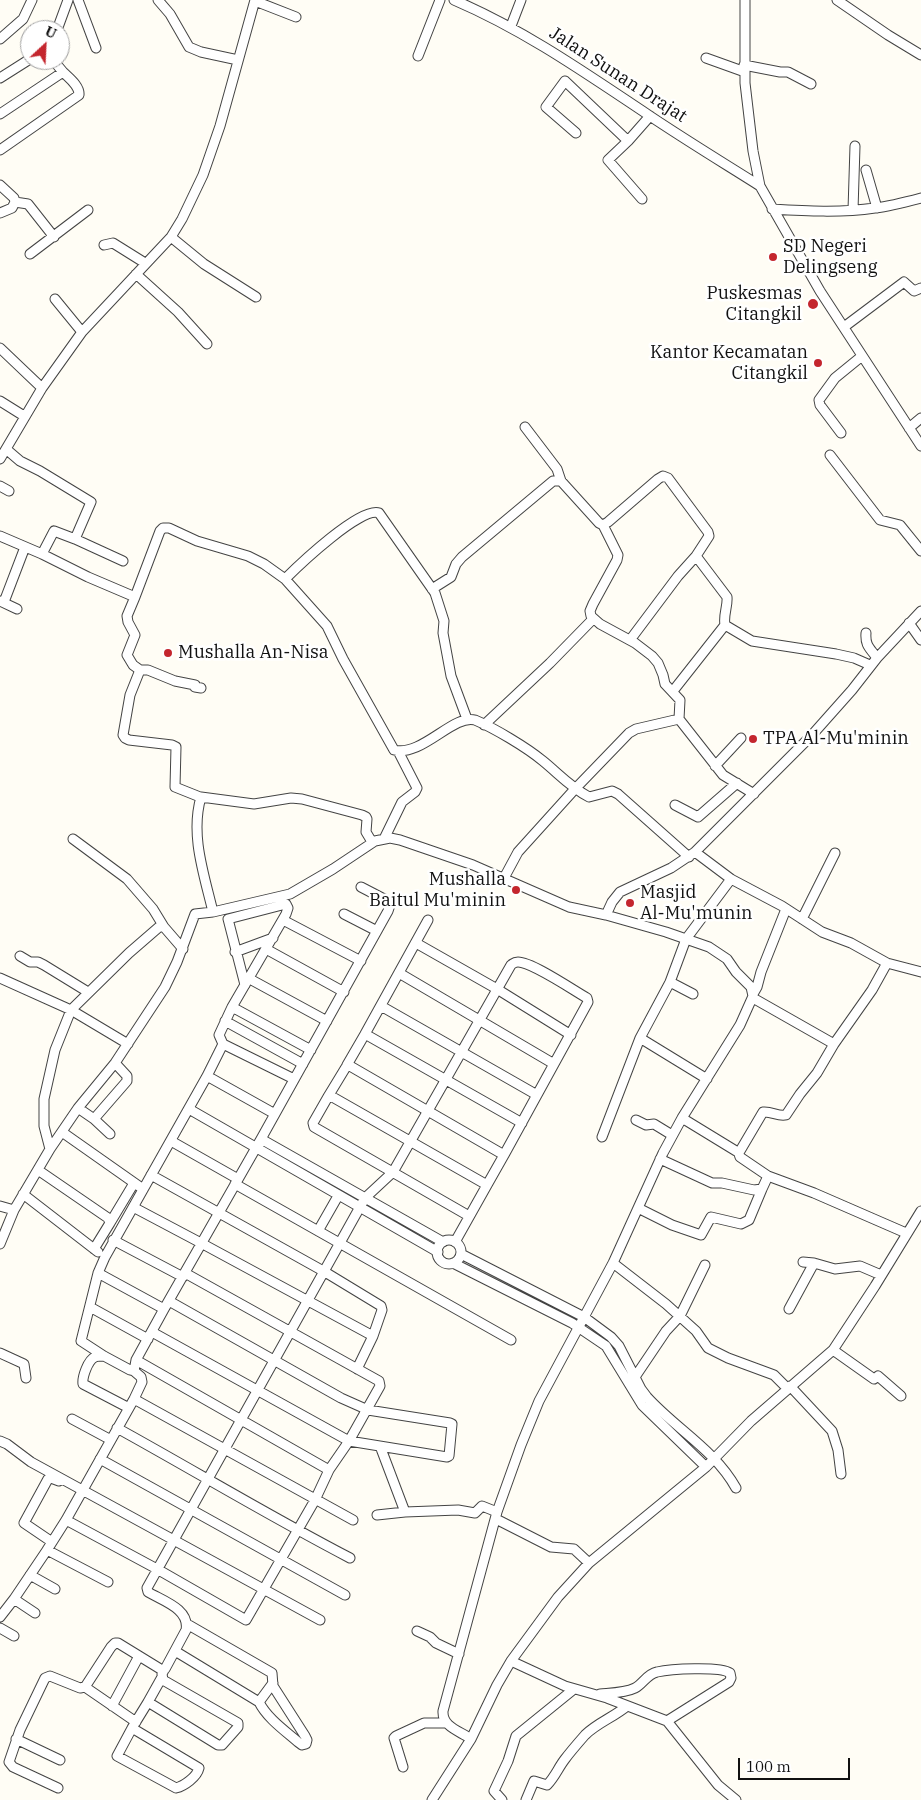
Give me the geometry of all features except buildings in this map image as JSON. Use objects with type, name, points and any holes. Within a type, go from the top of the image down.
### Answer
[{"type":"street","points":[[0,39],[23,19],[32,0]]},
{"type":"street","points":[[61,20],[68,0]]},
{"type":"street","points":[[78,0],[96,48]]},
{"type":"street","points":[[158,0],[170,14],[189,47],[200,52],[238,60]]},
{"type":"street","points":[[0,459],[42,388],[82,332],[170,237],[182,218],[203,175],[228,101],[255,0],[296,17]]},
{"type":"street","points":[[418,56],[440,0]]},
{"type":"street","name":"Jalan Sunan Drajat","points":[[454,0],[511,26],[760,186]]},
{"type":"street","points":[[511,26],[521,0]]},
{"type":"street","points":[[745,0],[744,68],[752,151],[760,186],[820,291],[921,446]]},
{"type":"street","points":[[843,2],[888,35],[921,55]]},
{"type":"street","points":[[706,58],[744,68],[788,72],[811,84]]},
{"type":"street","points":[[0,78],[20,65]]},
{"type":"street","points":[[576,66],[546,107],[576,133]]},
{"type":"street","points":[[0,114],[63,72],[79,90],[79,95],[0,150]]},
{"type":"street","points":[[565,81],[628,141]]},
{"type":"street","points":[[642,199],[608,160],[650,116]]},
{"type":"street","points":[[854,210],[855,146]]},
{"type":"street","points":[[866,170],[877,208]]},
{"type":"street","points":[[0,185],[14,198],[15,202]]},
{"type":"street","points":[[772,209],[854,210],[877,208],[921,198]]},
{"type":"street","points":[[0,213],[12,208],[15,202]]},
{"type":"street","points":[[15,202],[28,204],[54,237]]},
{"type":"street","points":[[30,254],[88,210]]},
{"type":"street","points":[[170,237],[204,264],[256,297]]},
{"type":"street","points":[[104,245],[113,243],[146,263]]},
{"type":"street","points":[[136,274],[178,312],[207,344]]},
{"type":"street","points":[[844,327],[904,282],[914,291],[921,288]]},
{"type":"street","points":[[55,299],[82,332]]},
{"type":"street","points":[[0,348],[42,388]]},
{"type":"street","points":[[841,433],[818,400],[835,378],[862,356]]},
{"type":"street","points":[[0,401],[24,416]]},
{"type":"street","points":[[909,428],[921,418]]},
{"type":"street","points":[[524,427],[557,469],[561,481],[599,523],[603,525],[618,555],[590,611],[593,619],[645,650],[658,663],[663,674],[664,684],[680,700],[679,719],[726,778],[754,794]]},
{"type":"street","points":[[6,449],[20,461],[90,501],[75,538]]},
{"type":"street","points":[[830,455],[880,520],[900,525],[921,551]]},
{"type":"street","points":[[603,525],[663,476],[668,478],[709,536],[696,556],[678,576],[630,640]]},
{"type":"street","points":[[432,589],[451,577],[456,564],[462,557],[518,509],[553,481],[561,481]]},
{"type":"street","points":[[0,486],[9,491]]},
{"type":"street","points":[[285,579],[312,551],[347,526],[363,516],[376,512],[379,513],[438,600],[451,676],[467,719]]},
{"type":"street","points":[[201,688],[148,670],[140,670],[133,665],[127,655],[135,635],[127,616],[160,531],[163,528],[169,528],[197,542],[248,556],[264,564],[285,579],[328,626],[343,659],[382,729],[394,749],[398,751],[417,788],[415,792],[402,802],[384,839]]},
{"type":"street","points":[[42,554],[54,530],[122,561]]},
{"type":"street","points":[[0,536],[135,597]]},
{"type":"street","points":[[17,609],[2,602],[25,547]]},
{"type":"street","points":[[696,556],[727,597],[725,625],[742,637],[752,641],[836,654],[854,658],[870,665]]},
{"type":"street","points":[[606,915],[614,898],[620,892],[671,868],[692,854],[822,724],[870,665],[921,612]]},
{"type":"street","points":[[484,725],[550,664],[593,619]]},
{"type":"street","points":[[909,623],[921,640]]},
{"type":"street","points":[[673,691],[725,625]]},
{"type":"street","points":[[866,633],[866,645],[877,658]]},
{"type":"street","points":[[140,670],[130,695],[124,738],[176,747],[175,787],[200,798],[205,796],[224,801],[254,804],[291,798],[318,803],[366,817],[366,832],[372,842]]},
{"type":"street","points":[[398,751],[424,743],[467,719],[475,720],[542,760],[574,790],[588,797],[612,791],[618,794],[692,854],[822,932],[851,943],[886,963],[921,972]]},
{"type":"street","points":[[504,878],[518,852],[628,733],[636,729],[679,719]]},
{"type":"street","points":[[715,766],[741,738]]},
{"type":"street","points":[[675,805],[698,818],[737,783]]},
{"type":"street","points":[[200,798],[197,834],[198,856],[212,912]]},
{"type":"street","points":[[73,839],[127,879],[153,909],[164,927],[183,949]]},
{"type":"street","points":[[0,1244],[14,1210],[50,1149],[78,1108],[115,1063],[165,987],[183,949],[195,914],[212,912],[290,894],[333,869],[372,842],[384,839],[400,840],[474,865],[563,905],[606,915],[709,947],[727,959],[751,988],[753,996],[834,1044]]},
{"type":"street","points":[[802,919],[835,853]]},
{"type":"street","points":[[602,1137],[640,1038],[670,982],[686,939],[731,879]]},
{"type":"street","points":[[134,1371],[136,1360],[378,932],[390,905],[386,900],[361,887]]},
{"type":"street","points":[[294,1079],[223,1044],[219,1035],[246,981],[273,938],[288,908],[286,904],[228,918],[235,952],[246,981],[327,1021]]},
{"type":"street","points":[[471,1739],[446,1723],[443,1711],[496,1516],[521,1445],[539,1401],[613,1262],[672,1135],[740,1025],[757,987],[786,909]]},
{"type":"street","points":[[344,914],[378,932]]},
{"type":"street","points":[[282,920],[361,961]]},
{"type":"street","points":[[428,920],[313,1123],[314,1127],[469,1216]]},
{"type":"street","points":[[50,1149],[44,1126],[44,1099],[55,1050],[71,1010],[148,936],[159,927],[164,927]]},
{"type":"street","points":[[235,952],[273,938]]},
{"type":"street","points":[[416,943],[571,1035]]},
{"type":"street","points":[[266,949],[344,992]]},
{"type":"street","points":[[20,956],[30,962],[38,962],[44,965],[88,992]]},
{"type":"street","points":[[58,1788],[11,1766],[9,1762],[16,1739],[47,1676],[80,1688],[85,1687],[112,1706],[134,1725],[199,1768],[197,1774],[176,1788],[117,1756],[134,1725],[148,1702],[186,1630],[187,1624],[181,1611],[148,1592],[147,1588],[360,1208],[366,1198],[393,1172],[412,1142],[511,965],[519,962],[531,966],[587,998],[588,1002],[455,1242]]},
{"type":"street","points":[[738,1151],[763,1112],[770,1112],[780,1116],[786,1115],[872,990],[886,963]]},
{"type":"street","points":[[399,973],[554,1064]]},
{"type":"street","points":[[1,981],[71,1010],[128,1044]]},
{"type":"street","points":[[670,982],[694,994]]},
{"type":"street","points":[[381,1006],[537,1094]]},
{"type":"street","points":[[232,1007],[311,1050]]},
{"type":"street","points":[[226,1021],[303,1064]]},
{"type":"street","points":[[365,1034],[522,1123]]},
{"type":"street","points":[[640,1038],[707,1080]]},
{"type":"street","points":[[0,1617],[66,1520],[142,1382],[141,1377],[134,1371],[104,1356],[81,1340],[98,1273],[105,1257],[189,1109],[223,1044]]},
{"type":"street","points":[[94,1119],[127,1081],[127,1076],[115,1063]]},
{"type":"street","points":[[347,1065],[504,1155]]},
{"type":"street","points":[[207,1076],[275,1114]]},
{"type":"street","points":[[329,1095],[487,1185]]},
{"type":"street","points":[[78,1108],[94,1119],[110,1134]]},
{"type":"street","points":[[189,1109],[438,1252]]},
{"type":"street","points":[[682,1118],[738,1151],[740,1156],[768,1176],[814,1193],[906,1233]]},
{"type":"street","points":[[636,1120],[646,1125],[654,1124],[672,1135]]},
{"type":"street","points":[[62,1132],[143,1189]]},
{"type":"street","points":[[261,1139],[443,1242]]},
{"type":"street","points":[[171,1141],[318,1230],[511,1340]]},
{"type":"street","points":[[660,1159],[712,1183],[722,1183],[754,1190],[762,1189]]},
{"type":"street","points":[[38,1170],[108,1218],[110,1223]]},
{"type":"street","points":[[151,1174],[325,1272],[381,1306],[382,1310],[373,1336],[357,1369]]},
{"type":"street","points":[[638,1208],[672,1225],[701,1235],[711,1217],[741,1224],[749,1220],[768,1176]]},
{"type":"street","points":[[94,1249],[134,1183]]},
{"type":"street","points":[[23,1194],[105,1257]]},
{"type":"street","points":[[318,1230],[338,1196]]},
{"type":"street","points":[[0,1206],[14,1210]]},
{"type":"street","points":[[132,1208],[202,1243],[373,1336]]},
{"type":"street","points":[[432,1800],[471,1739],[497,1685],[548,1609],[590,1563],[706,1467],[751,1421],[833,1350],[921,1211]]},
{"type":"street","points":[[66,1520],[248,1620],[315,1500],[328,1470],[368,1410],[380,1383],[292,1331],[114,1240]]},
{"type":"street","points":[[453,1263],[457,1261],[461,1254],[460,1247],[451,1240],[443,1242],[438,1248],[441,1260],[449,1264],[453,1263],[578,1328],[606,1346],[642,1405],[706,1467]]},
{"type":"street","points":[[461,1254],[584,1317],[615,1340],[620,1346],[641,1388],[654,1405],[715,1459],[729,1474],[736,1488]]},
{"type":"street","points":[[613,1262],[680,1316],[699,1335],[708,1348],[728,1358],[774,1375],[788,1387],[832,1431],[838,1450],[842,1474]]},
{"type":"street","points":[[803,1262],[834,1269],[860,1266],[881,1275]]},
{"type":"street","points":[[789,1309],[814,1263]]},
{"type":"street","points":[[635,1377],[666,1331],[680,1316],[705,1265]]},
{"type":"street","points":[[98,1273],[164,1310]]},
{"type":"street","points":[[90,1307],[259,1390],[349,1441],[447,1458],[450,1453],[452,1424],[368,1410],[341,1398],[169,1301]]},
{"type":"street","points":[[833,1350],[874,1379],[878,1376],[901,1396]]},
{"type":"street","points":[[0,1353],[24,1364],[26,1378]]},
{"type":"street","points":[[104,1356],[91,1360],[82,1378],[83,1384],[129,1408]]},
{"type":"street","points":[[136,1360],[242,1419],[328,1470]]},
{"type":"street","points":[[134,1399],[353,1520]]},
{"type":"street","points":[[72,1419],[111,1440]]},
{"type":"street","points":[[117,1428],[350,1558]]},
{"type":"street","points":[[0,1441],[8,1444],[26,1459],[82,1491],[265,1588],[320,1620]]},
{"type":"street","points":[[380,1446],[405,1512]]},
{"type":"street","points":[[100,1459],[345,1595]]},
{"type":"street","points":[[82,1491],[54,1478],[48,1480],[24,1523],[50,1546],[108,1582]]},
{"type":"street","points":[[377,1515],[458,1510],[475,1513],[482,1506],[496,1516],[551,1546],[574,1549],[590,1563]]},
{"type":"street","points":[[30,1575],[55,1589]]},
{"type":"street","points":[[14,1599],[35,1613]]},
{"type":"street","points":[[175,1651],[259,1702],[275,1722],[302,1745],[306,1744],[305,1736],[273,1686],[274,1676],[272,1673],[187,1624]]},
{"type":"street","points":[[0,1628],[14,1636]]},
{"type":"street","points":[[417,1630],[430,1637],[436,1643],[459,1654]]},
{"type":"street","points":[[85,1687],[112,1644],[118,1643],[163,1673]]},
{"type":"street","points":[[112,1706],[139,1656]]},
{"type":"street","points":[[511,1662],[574,1689],[597,1695],[667,1721],[718,1784],[736,1800]]},
{"type":"street","points":[[597,1695],[636,1688],[648,1676],[658,1671],[712,1669],[724,1670],[730,1674],[729,1682],[667,1721]]},
{"type":"street","points":[[148,1702],[218,1745],[222,1745],[238,1727],[238,1723],[163,1680],[163,1673]]},
{"type":"street","points":[[259,1702],[273,1682]]},
{"type":"street","points":[[502,1800],[494,1791],[508,1762],[516,1736],[574,1689]]},
{"type":"street","points":[[526,1800],[534,1781],[547,1784],[555,1776],[568,1754],[586,1734],[627,1706]]},
{"type":"street","points":[[403,1767],[394,1738],[424,1723],[446,1723]]},
{"type":"street","points":[[16,1739],[60,1760]]},
{"type":"place","name":"SD Negeri Delingseng","points":[[773,257]]},
{"type":"place","name":"Puskesmas Citangkil","points":[[813,304]]},
{"type":"place","name":"Kantor Kecamatan Citangkil","points":[[818,363]]},
{"type":"place","name":"Mushalla An-Nisa","points":[[168,653]]},
{"type":"place","name":"TPA Al-Mu'minin","points":[[753,739]]},
{"type":"place","name":"Mushalla Baitul Mu'minin","points":[[516,890]]},
{"type":"place","name":"Masjid Al-Mu'munin","points":[[630,903]]}]
